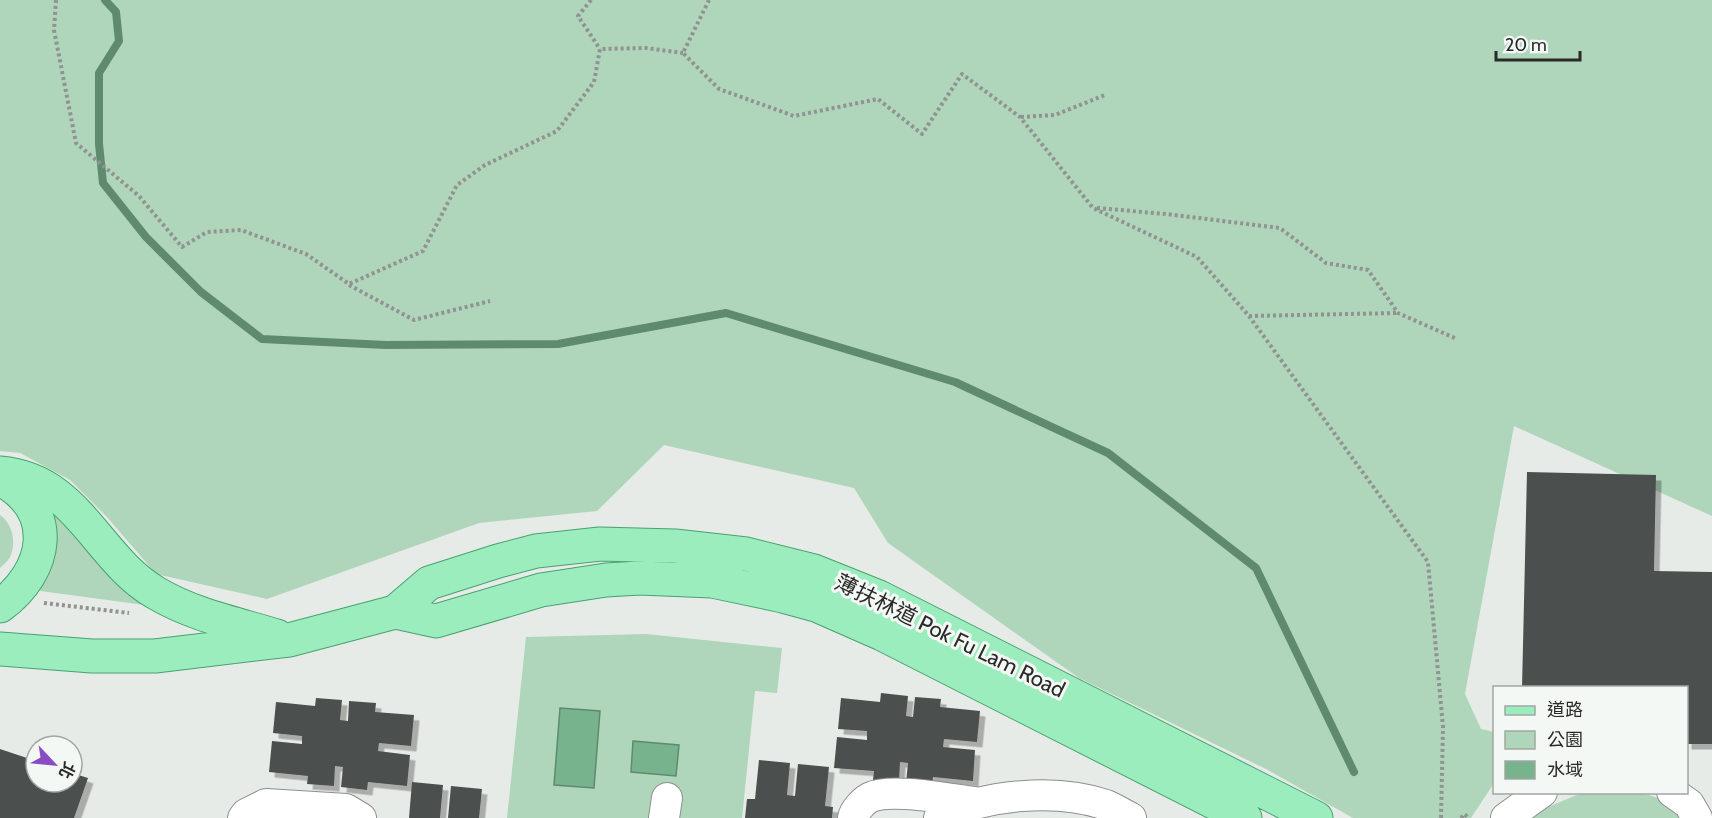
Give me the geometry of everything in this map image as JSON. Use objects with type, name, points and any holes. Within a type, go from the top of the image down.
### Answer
[{"type":"main road","points":[[0,473],[21,476],[57,495],[82,517],[123,567],[156,593],[191,609],[289,640]]},
{"type":"main road","points":[[0,479],[20,493],[29,503],[38,525],[40,548],[34,568],[27,580],[0,606]]},
{"type":"main road","name":"薄扶林道 Pok Fu Lam Road","points":[[0,649],[92,656],[155,656],[289,640],[395,612],[429,583],[536,550],[600,544],[635,544],[746,554],[814,571],[879,597],[1316,818]]},
{"type":"main road","name":"薄扶林道 Pok Fu Lam Road","points":[[395,612],[436,621],[541,590],[606,580],[640,578],[712,581],[783,596],[816,605],[882,634],[1245,818]]},
{"type":"street","points":[[853,818],[854,813],[870,798],[891,794],[982,802]]},
{"type":"street","points":[[1506,818],[1539,794]]},
{"type":"street","points":[[1675,794],[1689,804],[1697,818]]},
{"type":"street","points":[[939,818],[982,802],[1025,796],[1067,796],[1107,805],[1131,818]]},
{"type":"street","points":[[243,818],[246,814],[266,804],[346,809],[362,818]]},
{"type":"path","points":[[56,0],[54,30],[76,143],[139,196],[182,247],[207,232],[241,230],[306,254],[349,284],[414,320],[490,301]]},
{"type":"path","points":[[349,284],[423,251],[457,185],[484,165],[557,131],[594,82],[600,49],[578,16],[591,0]]},
{"type":"path","points":[[683,53],[709,0]]},
{"type":"path","points":[[600,49],[646,48],[683,53],[719,89],[794,116],[878,99],[922,134],[962,74],[1020,117],[1094,208],[1197,257],[1249,316],[1428,562],[1443,727],[1441,818]]},
{"type":"path","points":[[1020,117],[1055,116],[1105,95]]},
{"type":"path","points":[[1094,208],[1280,228],[1326,263],[1368,270],[1398,313]]},
{"type":"path","points":[[1249,316],[1398,313],[1457,339]]},
{"type":"path","points":[[43,603],[137,614]]},
{"type":"path","points":[[1461,818],[1464,814],[1469,818]]},
{"type":"green space","points":[[0,0],[1712,0],[1712,516],[1514,426],[1465,694],[1481,729],[1493,732],[1493,785],[1471,818],[1353,818],[1268,770],[1079,678],[888,543],[854,488],[664,445],[597,511],[479,523],[267,599],[156,574],[107,517],[70,480],[20,453],[0,451]]},
{"type":"green space","points":[[39,497],[152,606],[33,590]]},
{"type":"green space","points":[[0,515],[8,523],[13,545],[10,557],[0,568]]},
{"type":"green space","points":[[646,634],[782,648],[777,693],[755,691],[742,818],[678,818],[680,799],[652,797],[649,818],[507,818],[526,637]]},
{"type":"green space","points":[[1579,794],[1641,794],[1662,800],[1681,818],[1529,818]]},
{"type":"water","points":[[560,708],[600,711],[594,788],[554,785]]},
{"type":"water","points":[[633,741],[679,745],[676,776],[631,772]]},
{"type":"building","points":[[1527,472],[1656,475],[1654,571],[1712,572],[1712,744],[1688,744],[1688,686],[1522,686]]},
{"type":"building","points":[[881,693],[908,696],[906,716],[913,717],[915,697],[941,699],[940,707],[980,711],[977,742],[944,739],[943,747],[975,750],[973,781],[933,777],[932,786],[906,783],[908,763],[900,762],[899,782],[873,780],[874,771],[834,768],[837,737],[867,740],[867,731],[838,729],[841,698],[880,702]]},
{"type":"building","points":[[316,698],[342,700],[340,720],[348,721],[349,701],[376,703],[375,712],[414,715],[411,746],[379,743],[378,751],[410,755],[407,786],[368,782],[367,790],[341,787],[343,767],[335,766],[334,786],[307,784],[308,776],[269,772],[272,741],[302,744],[302,736],[273,733],[276,702],[315,706]]},
{"type":"building","points":[[0,749],[24,757],[24,794],[82,794],[74,818],[0,818]]},
{"type":"building","points":[[759,760],[790,763],[787,795],[795,796],[798,764],[829,767],[825,806],[833,807],[832,818],[745,818],[747,799],[755,799]]},
{"type":"building","points":[[84,777],[88,778],[84,789]]},
{"type":"building","points":[[412,782],[443,785],[440,818],[409,818]]},
{"type":"building","points":[[451,786],[482,789],[479,818],[448,818]]},
{"type":"waterway","points":[[105,0],[116,12],[119,41],[99,73],[99,144],[103,183],[146,237],[201,292],[262,339],[386,345],[558,344],[726,313],[955,382],[1108,453],[1256,568],[1354,772]]}]
